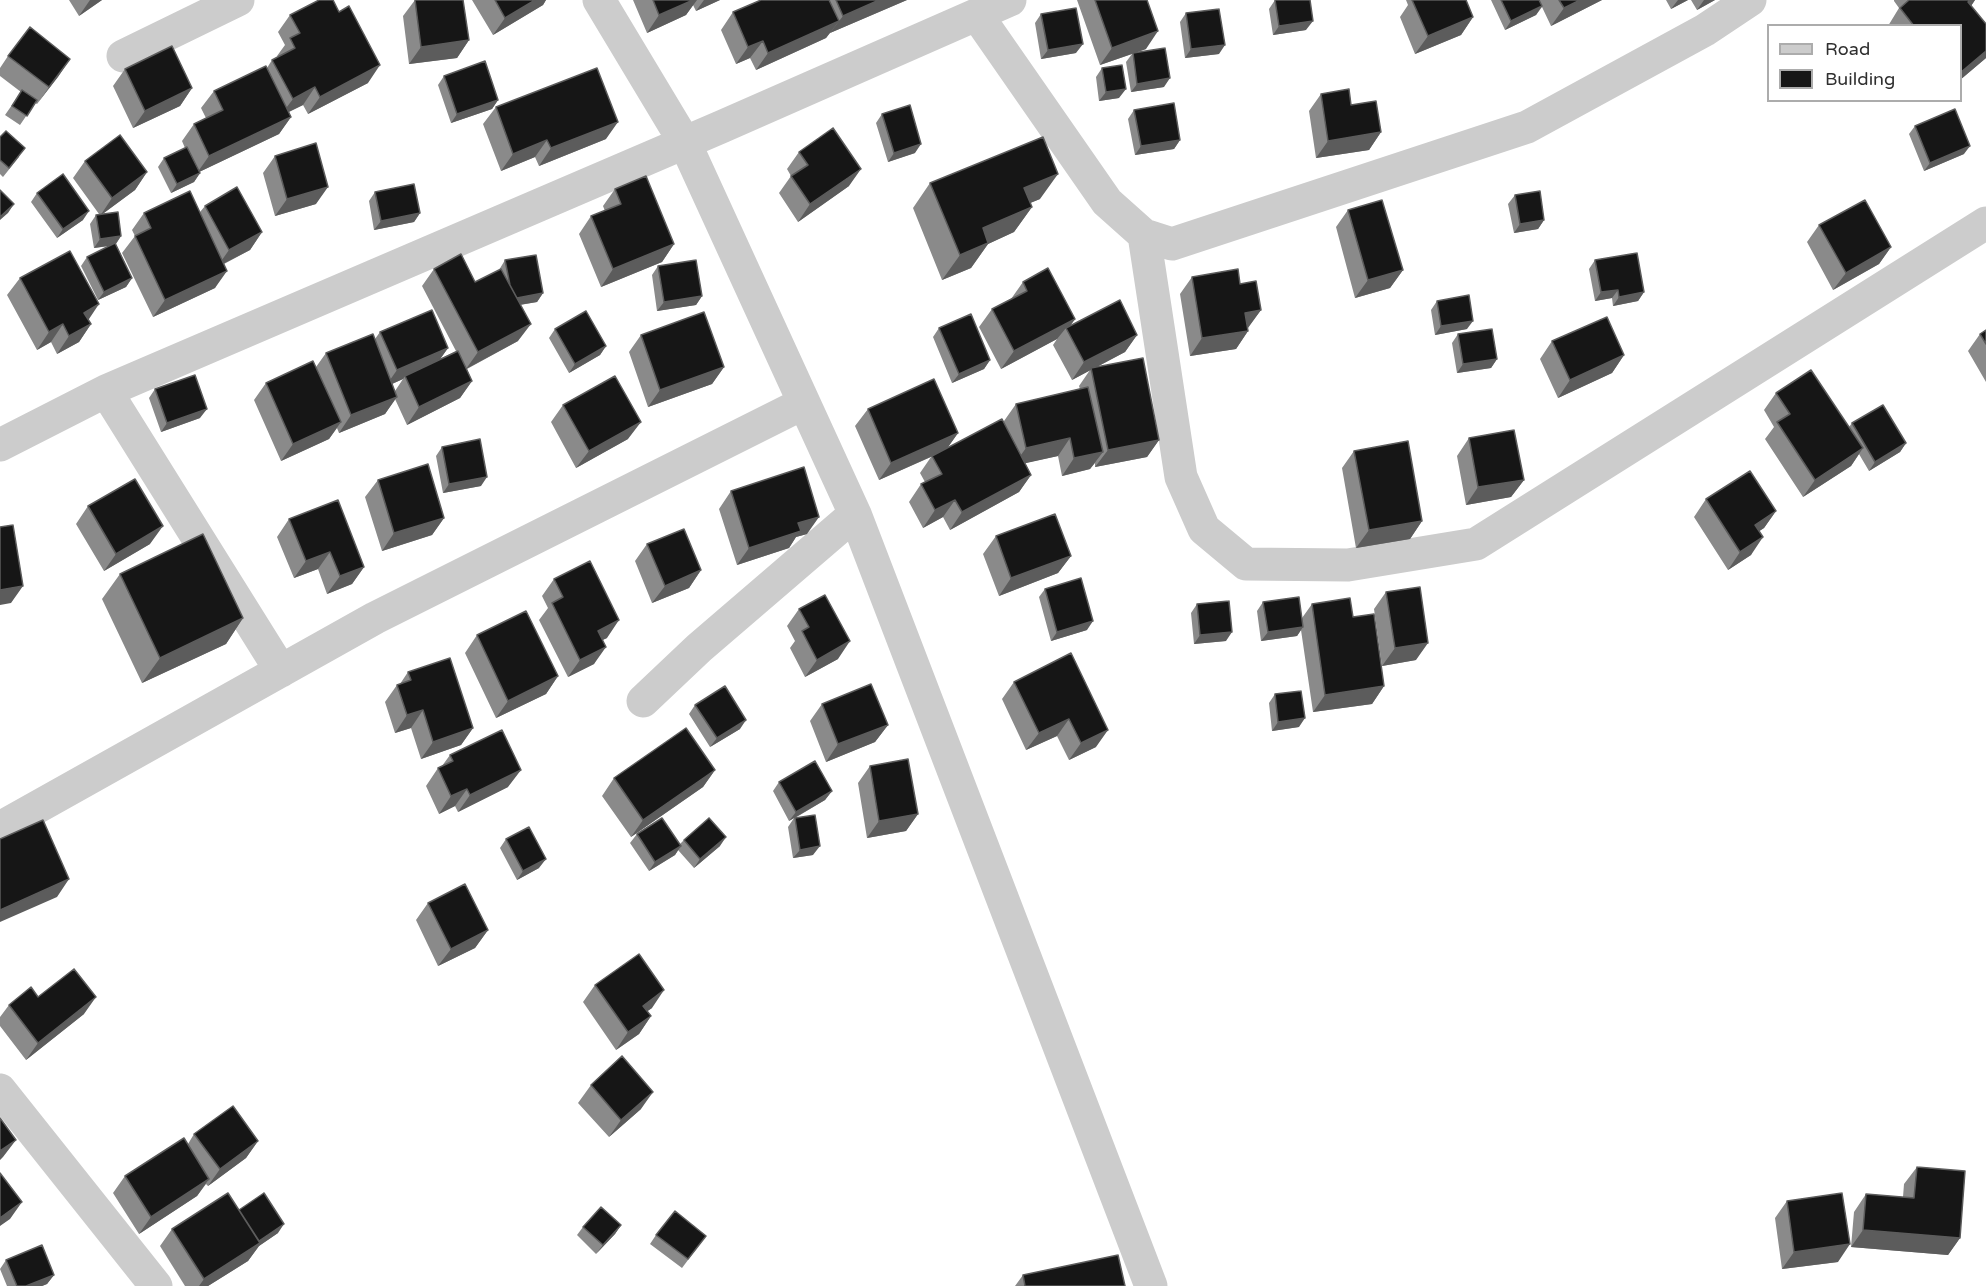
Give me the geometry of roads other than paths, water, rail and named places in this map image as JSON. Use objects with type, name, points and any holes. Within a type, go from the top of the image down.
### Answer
[{"type":"street","points":[[123,56],[238,0]]},
{"type":"street","points":[[599,0],[685,142],[855,514],[1151,1286]]},
{"type":"street","points":[[0,445],[106,390],[1010,0]]},
{"type":"street","points":[[977,15],[1107,202],[1144,235],[1172,244],[1527,127],[1705,30],[1750,0]]},
{"type":"street","points":[[1144,235],[1181,477],[1204,529],[1246,564],[1348,565],[1476,544],[1986,223]]},
{"type":"street","points":[[106,390],[281,671]]},
{"type":"street","points":[[0,828],[375,618],[804,403]]},
{"type":"street","points":[[643,702],[699,648],[855,514]]},
{"type":"street","points":[[0,1090],[156,1286]]}]
